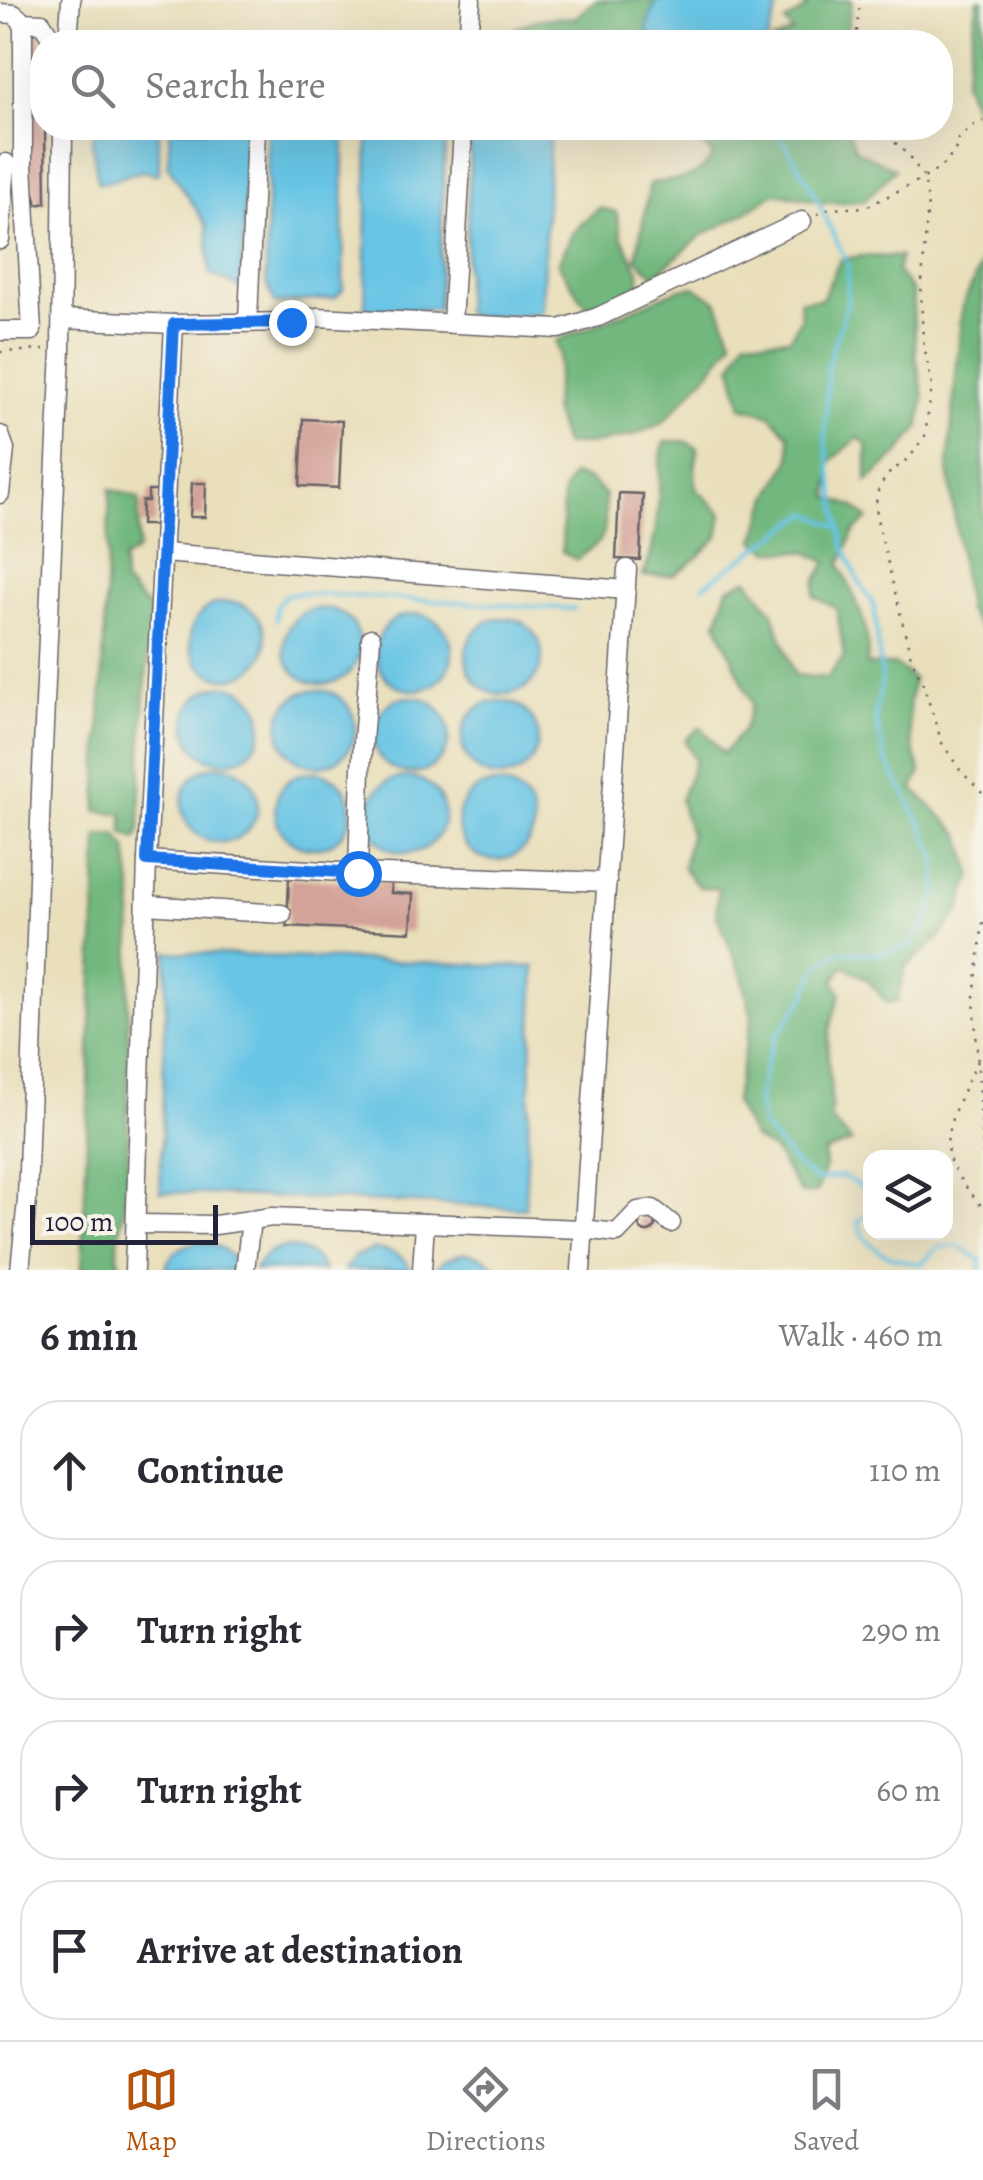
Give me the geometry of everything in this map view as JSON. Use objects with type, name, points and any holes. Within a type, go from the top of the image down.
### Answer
[{"type":"street","points":[[66,30],[71,0]]},
{"type":"street","points":[[469,30],[471,0]]},
{"type":"street","points":[[0,240],[10,160],[13,12],[51,30]]},
{"type":"street","points":[[20,1270],[27,1200],[61,350],[63,140]]},
{"type":"street","points":[[248,322],[256,140]]},
{"type":"street","points":[[452,323],[462,140]]},
{"type":"street","points":[[0,331],[32,331],[10,160]]},
{"type":"street","points":[[62,319],[174,324],[291,322],[317,317],[559,329],[598,317],[802,221]]},
{"type":"street","points":[[134,1270],[147,860],[174,324]]},
{"type":"street","points":[[0,435],[5,449],[0,494]]},
{"type":"street","points":[[163,554],[626,590]]},
{"type":"street","points":[[581,1270],[627,569]]},
{"type":"street","points":[[358,873],[370,638]]},
{"type":"street","points":[[147,860],[607,882]]},
{"type":"street","points":[[146,905],[282,914]]},
{"type":"street","points":[[136,1224],[215,1225],[272,1217],[617,1233],[638,1211],[653,1209],[672,1223]]},
{"type":"street","points":[[245,1270],[251,1220]]},
{"type":"street","points":[[422,1270],[426,1223]]},
{"type":"path","points":[[857,30],[860,0]]},
{"type":"path","points":[[829,209],[866,207],[924,178],[954,152],[957,140],[983,121]]},
{"type":"path","points":[[892,140],[924,178],[928,201],[922,295],[932,386],[925,436],[910,457],[886,476],[876,495],[877,519],[911,657],[942,743],[983,794]]},
{"type":"path","points":[[0,352],[61,350]]},
{"type":"path","points":[[983,922],[974,997],[983,1154]]},
{"type":"path","points":[[978,1060],[948,1132],[948,1154],[955,1171],[983,1208]]},
{"type":"green space","points":[[596,0],[659,0],[658,30],[514,30],[535,21],[575,18]]},
{"type":"green space","points":[[801,0],[852,0],[847,30],[791,30],[785,22],[807,8]]},
{"type":"green space","points":[[978,0],[983,0],[983,130],[964,81]]},
{"type":"green space","points":[[700,140],[852,140],[856,150],[895,169],[864,201],[828,203],[775,193],[701,236],[655,275],[636,259],[650,183],[686,177],[701,170],[713,156]]},
{"type":"green space","points":[[599,208],[616,212],[622,238],[639,271],[639,286],[589,310],[558,264],[573,232]]},
{"type":"green space","points":[[900,257],[897,271],[912,291],[916,357],[924,397],[919,428],[867,482],[867,445],[858,438],[831,461],[829,497],[855,507],[868,519],[853,533],[840,565],[865,626],[867,665],[896,665],[913,679],[910,727],[921,772],[913,789],[961,835],[972,874],[960,910],[939,938],[905,968],[897,1002],[887,1003],[867,979],[844,966],[834,980],[841,994],[828,1044],[830,1119],[852,1142],[824,1152],[825,1166],[817,1192],[801,1194],[774,1151],[753,1138],[734,1102],[752,1017],[741,973],[716,913],[719,889],[699,887],[683,868],[690,834],[680,800],[695,761],[685,740],[701,727],[723,754],[744,729],[752,704],[717,623],[728,588],[748,579],[772,611],[795,675],[827,678],[844,656],[837,609],[814,596],[816,581],[827,563],[807,552],[770,551],[755,541],[769,497],[791,458],[789,435],[769,414],[742,407],[732,366],[746,338],[790,338],[801,317],[799,301],[822,299],[840,260]]},
{"type":"green space","points":[[983,260],[983,632],[967,610],[948,468],[962,307]]},
{"type":"green space","points":[[695,287],[717,301],[733,341],[710,371],[662,423],[599,443],[564,445],[553,409],[560,356],[556,341],[680,289]]},
{"type":"green space","points":[[684,441],[698,448],[696,489],[722,513],[718,537],[674,575],[643,576],[655,534],[663,448],[665,442]]},
{"type":"green space","points":[[572,475],[590,480],[605,495],[601,539],[577,560],[562,552],[563,493]]},
{"type":"green space","points":[[110,489],[139,498],[138,550],[123,560],[124,583],[151,611],[140,830],[136,839],[123,833],[123,814],[97,811]]},
{"type":"green space","points":[[116,835],[127,848],[133,895],[128,1005],[128,1188],[117,1247],[120,1270],[82,1270],[98,836]]},
{"type":"water","points":[[656,0],[772,0],[777,11],[770,30],[648,30]]},
{"type":"water","points":[[159,140],[159,172],[134,173],[98,183],[92,141]]},
{"type":"water","points":[[169,140],[247,140],[241,288],[210,274],[207,226],[168,166]]},
{"type":"water","points":[[268,140],[344,140],[343,290],[335,298],[275,304],[266,282]]},
{"type":"water","points":[[368,140],[445,140],[438,309],[365,309]]},
{"type":"water","points":[[471,140],[549,140],[540,314],[474,317],[464,312]]},
{"type":"water","points":[[228,602],[255,613],[266,640],[255,667],[228,678],[201,667],[190,640],[201,613]]},
{"type":"water","points":[[322,608],[349,619],[360,646],[349,673],[322,684],[295,673],[284,646],[295,619]]},
{"type":"water","points":[[414,614],[441,625],[452,652],[441,679],[414,690],[387,679],[376,652],[387,625]]},
{"type":"water","points":[[504,618],[531,629],[542,656],[531,683],[504,694],[477,683],[466,656],[477,629]]},
{"type":"water","points":[[224,686],[251,697],[262,724],[251,751],[224,762],[197,751],[186,724],[197,697]]},
{"type":"water","points":[[317,690],[344,701],[355,728],[344,755],[317,766],[290,755],[279,728],[290,701]]},
{"type":"water","points":[[411,697],[438,708],[449,735],[438,762],[411,773],[384,762],[373,735],[384,708]]},
{"type":"water","points":[[500,701],[527,712],[538,739],[527,766],[500,777],[473,766],[462,739],[473,712]]},
{"type":"water","points":[[220,766],[247,777],[258,804],[247,831],[220,842],[193,831],[182,804],[193,777]]},
{"type":"water","points":[[313,772],[340,783],[351,810],[340,837],[313,848],[286,837],[275,810],[286,783]]},
{"type":"water","points":[[406,777],[433,788],[444,815],[433,842],[406,853],[379,842],[368,815],[379,788]]},
{"type":"water","points":[[496,784],[523,795],[534,822],[523,849],[496,860],[469,849],[458,822],[469,795]]},
{"type":"water","points":[[167,952],[535,967],[525,1208],[160,1192]]},
{"type":"water","points":[[198,1242],[223,1249],[238,1270],[165,1270],[177,1251]]},
{"type":"water","points":[[286,1247],[308,1253],[324,1270],[254,1270],[267,1254]]},
{"type":"water","points":[[375,1249],[396,1254],[412,1270],[344,1270],[355,1256]]},
{"type":"water","points":[[463,1253],[482,1257],[498,1270],[435,1270],[443,1261]]},
{"type":"building","points":[[30,33],[30,140],[45,140],[46,203],[37,205],[28,166]]},
{"type":"building","points":[[303,419],[342,421],[339,488],[300,486]]},
{"type":"building","points":[[192,483],[206,483],[205,517],[190,517]]},
{"type":"building","points":[[148,491],[157,491],[155,525],[141,525],[142,501],[148,501]]},
{"type":"building","points":[[619,493],[643,494],[640,560],[616,559]]},
{"type":"building","points":[[289,878],[391,883],[391,893],[413,894],[411,932],[287,926]]},
{"type":"building","points":[[647,1216],[655,1224],[647,1232],[639,1224]]},
{"type":"waterway","points":[[783,140],[848,265],[847,304],[828,364],[825,438],[843,544],[874,606],[882,681],[875,715],[885,758],[937,859],[937,889],[928,922],[909,947],[874,954],[838,952],[818,966],[805,997],[775,1038],[763,1073],[758,1102],[763,1127],[797,1166],[817,1180],[842,1176],[863,1188]]},
{"type":"waterway","points":[[703,586],[808,513],[841,528]]},
{"type":"waterway","points":[[276,620],[276,607],[284,596],[297,593],[574,609]]},
{"type":"waterway","points":[[863,1218],[858,1220],[863,1234]]},
{"type":"waterway","points":[[867,1240],[882,1252],[921,1264],[939,1247],[958,1246],[981,1260],[980,1270]]},
{"type":"route","points":[[291,322],[174,324],[147,860],[358,873]]}]
